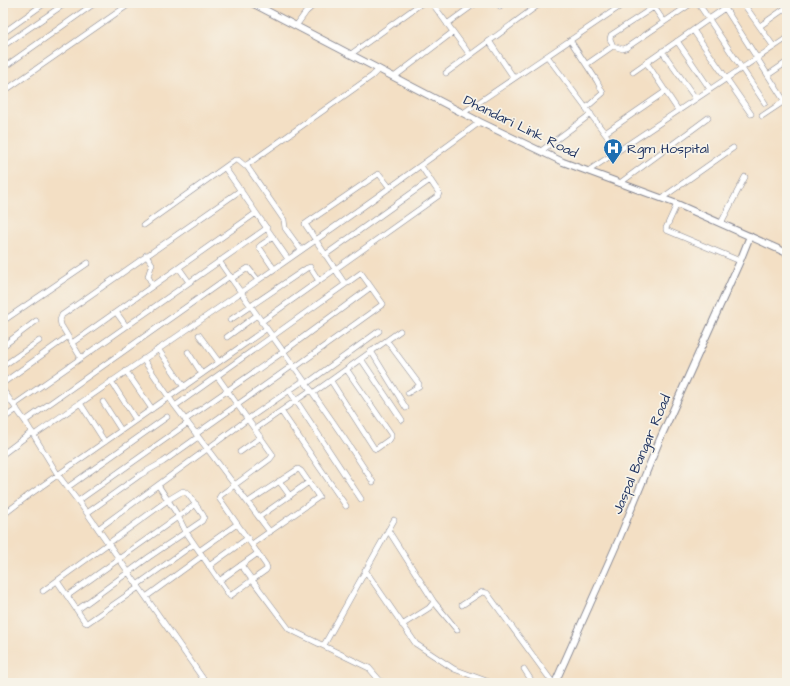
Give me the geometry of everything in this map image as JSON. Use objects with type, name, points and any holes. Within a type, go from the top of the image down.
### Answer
[{"type":"street","points":[[3,33],[46,3]]},
{"type":"street","points":[[3,46],[66,3]]},
{"type":"street","points":[[3,68],[95,3]]},
{"type":"street","points":[[3,92],[131,3]]},
{"type":"street","name":"Dhandari Link Road","points":[[252,3],[480,122],[563,162],[677,204],[787,253]]},
{"type":"street","points":[[298,3],[308,10]]},
{"type":"street","points":[[296,26],[308,10],[316,3]]},
{"type":"street","points":[[351,54],[422,3]]},
{"type":"street","points":[[432,3],[470,55]]},
{"type":"street","points":[[447,24],[476,3]]},
{"type":"street","points":[[446,73],[541,3]]},
{"type":"street","points":[[463,113],[625,3]]},
{"type":"street","points":[[613,46],[610,39],[611,35],[660,3]]},
{"type":"street","points":[[613,46],[623,49],[626,48],[692,3]]},
{"type":"street","points":[[698,3],[765,103]]},
{"type":"street","points":[[633,72],[732,3]]},
{"type":"street","points":[[743,3],[774,47]]},
{"type":"street","points":[[654,7],[664,22]]},
{"type":"street","points":[[760,26],[787,7]]},
{"type":"street","points":[[725,8],[786,102],[762,116]]},
{"type":"street","points":[[693,30],[752,114]]},
{"type":"street","points":[[394,77],[453,32]]},
{"type":"street","points":[[588,171],[787,38]]},
{"type":"street","points":[[570,40],[587,64],[603,93],[586,108]]},
{"type":"street","points":[[490,41],[514,78]]},
{"type":"street","points":[[677,41],[710,89]]},
{"type":"street","points":[[587,64],[613,46]]},
{"type":"street","points":[[662,51],[696,98]]},
{"type":"street","points":[[547,56],[618,151]]},
{"type":"street","points":[[646,62],[678,110]]},
{"type":"street","points":[[768,75],[787,62]]},
{"type":"street","points":[[246,165],[372,76],[379,69]]},
{"type":"street","points":[[605,133],[666,91]]},
{"type":"street","points":[[541,151],[591,114]]},
{"type":"street","points":[[620,183],[708,118]]},
{"type":"street","points":[[3,454],[241,292],[421,166],[480,122]]},
{"type":"street","points":[[662,198],[733,148]]},
{"type":"street","points":[[144,225],[237,160],[246,165],[284,220],[284,227],[301,250]]},
{"type":"street","points":[[261,322],[438,196],[439,193],[421,166]]},
{"type":"street","points":[[225,168],[288,259]]},
{"type":"street","points":[[345,284],[305,224],[378,174],[390,188]]},
{"type":"street","points":[[721,223],[745,177]]},
{"type":"street","points":[[325,255],[430,180]]},
{"type":"street","points":[[81,358],[67,337],[60,320],[62,315],[241,190]]},
{"type":"street","points":[[677,204],[666,230],[740,261]]},
{"type":"street","points":[[72,343],[256,213]]},
{"type":"street","points":[[3,419],[15,407],[81,358],[267,228]]},
{"type":"street","name":"Jaspal Bangar Road","points":[[554,683],[619,539],[660,439],[750,236]]},
{"type":"street","points":[[273,237],[259,247],[274,269]]},
{"type":"street","points":[[146,256],[152,264],[148,276],[153,286]]},
{"type":"street","points":[[219,262],[340,431],[373,482]]},
{"type":"street","points":[[3,321],[88,263]]},
{"type":"street","points":[[230,320],[308,267],[319,281]]},
{"type":"street","points":[[179,268],[189,282]]},
{"type":"street","points":[[25,421],[230,277],[248,268],[258,280]]},
{"type":"street","points":[[87,513],[140,475],[163,462],[237,404],[383,304],[361,273],[175,406]]},
{"type":"street","points":[[78,501],[227,390],[282,352],[370,287]]},
{"type":"street","points":[[116,312],[126,326]]},
{"type":"street","points":[[227,337],[257,315]]},
{"type":"street","points":[[3,346],[36,321]]},
{"type":"street","points":[[3,514],[266,329]]},
{"type":"street","points":[[98,529],[289,390],[305,382],[379,331]]},
{"type":"street","points":[[255,429],[296,400],[331,381],[400,331]]},
{"type":"street","points":[[199,335],[219,362]]},
{"type":"street","points":[[3,383],[67,337]]},
{"type":"street","points":[[3,366],[39,341]]},
{"type":"street","points":[[387,341],[419,384],[419,386],[408,393]]},
{"type":"street","points":[[158,348],[184,387]]},
{"type":"street","points":[[371,351],[406,408]]},
{"type":"street","points":[[188,352],[202,374]]},
{"type":"street","points":[[143,359],[186,421],[270,532]]},
{"type":"street","points":[[361,359],[402,420]]},
{"type":"street","points":[[331,381],[375,449],[390,439],[391,434],[347,370]]},
{"type":"street","points":[[126,371],[152,409]]},
{"type":"street","points":[[158,485],[198,551],[230,596],[267,568],[248,538],[219,498],[272,457],[272,452],[217,376]]},
{"type":"street","points":[[111,381],[136,420]]},
{"type":"street","points":[[289,390],[361,498]]},
{"type":"street","points":[[4,393],[25,421],[58,475],[87,513],[206,683]]},
{"type":"street","points":[[103,402],[121,430]]},
{"type":"street","points":[[80,403],[105,442]]},
{"type":"street","points":[[281,411],[346,506]]},
{"type":"street","points":[[68,487],[167,417]]},
{"type":"street","points":[[240,452],[261,437]]},
{"type":"street","points":[[248,502],[298,469],[319,496],[319,498],[252,544]]},
{"type":"street","points":[[279,481],[290,496]]},
{"type":"street","points":[[259,517],[309,482]]},
{"type":"street","points":[[43,591],[168,500],[183,491],[188,494],[204,517],[202,520],[77,610]]},
{"type":"street","points":[[67,596],[196,504]]},
{"type":"street","points":[[324,645],[394,520]]},
{"type":"street","points":[[198,551],[237,524]]},
{"type":"street","points":[[388,530],[434,602],[457,630]]},
{"type":"street","points":[[209,566],[248,538]]},
{"type":"street","points":[[57,580],[85,622],[89,622],[194,544]]},
{"type":"street","points":[[219,581],[258,553]]},
{"type":"street","points":[[146,598],[202,556]]},
{"type":"street","points":[[241,565],[289,628],[369,668],[375,673],[382,683]]},
{"type":"street","points":[[365,570],[416,644],[448,666],[492,683]]},
{"type":"street","points":[[462,605],[482,592],[487,593],[554,683]]},
{"type":"street","points":[[402,625],[429,608],[434,602]]},
{"type":"street","points":[[524,669],[533,683]]},
{"type":"place","name":"Rgm Hospital","points":[[613,165]]}]
